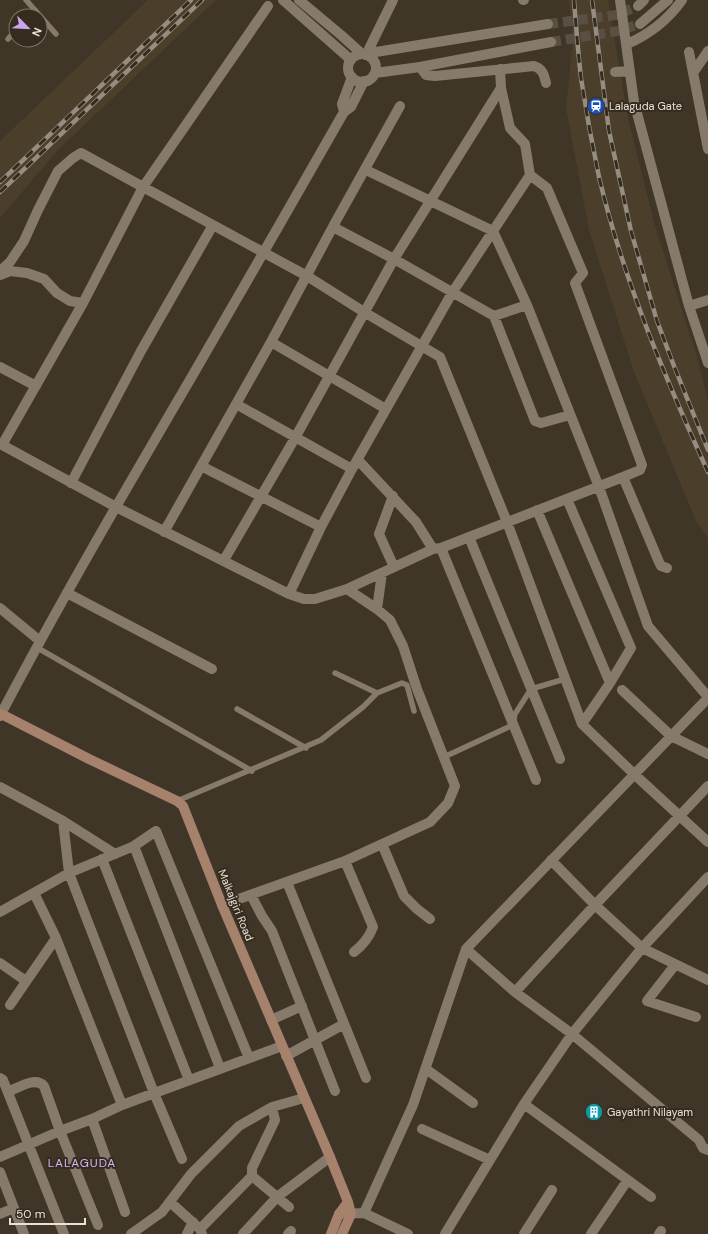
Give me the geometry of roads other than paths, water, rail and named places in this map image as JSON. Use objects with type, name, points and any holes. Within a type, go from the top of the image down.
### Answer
[{"type":"main road","points":[[1,715],[177,801]]},
{"type":"main road","name":"Malkajgiri Road","points":[[177,801],[183,806],[222,905],[330,1157],[348,1202],[351,1214]]},
{"type":"main road","points":[[331,1234],[340,1214],[348,1202]]},
{"type":"main road","points":[[342,1234],[351,1214]]},
{"type":"street","points":[[283,0],[351,60]]},
{"type":"street","points":[[298,0],[366,55],[375,64],[375,73],[369,80],[364,81],[355,80],[348,69],[351,60],[358,55],[366,55],[376,52],[548,24]]},
{"type":"street","points":[[366,55],[393,0]]},
{"type":"street","points":[[620,0],[634,102],[689,306],[708,363]]},
{"type":"street","points":[[640,24],[668,0]]},
{"type":"street","points":[[626,44],[643,37],[659,26],[682,0]]},
{"type":"street","points":[[268,6],[143,187],[83,303],[1,444],[164,532],[224,560],[289,594],[304,599],[315,599],[347,589],[437,549],[640,470],[642,465],[641,459],[575,283],[583,273],[547,188],[530,175]]},
{"type":"street","points":[[375,73],[420,67],[551,42]]},
{"type":"street","points":[[700,67],[708,51]]},
{"type":"street","points":[[689,52],[700,67],[708,149]]},
{"type":"street","points":[[420,67],[426,75],[435,76],[534,66],[544,74],[546,83]]},
{"type":"street","points":[[289,594],[321,527],[352,469],[452,293],[530,175],[525,144],[510,128],[501,88],[500,69]]},
{"type":"street","points":[[615,72],[630,71]]},
{"type":"street","points":[[344,112],[342,104],[352,77]]},
{"type":"street","points":[[1,715],[38,644],[116,507],[344,112],[351,107],[364,81]]},
{"type":"street","points":[[224,560],[295,438],[394,260],[501,88]]},
{"type":"street","points":[[164,532],[271,342],[400,106]]},
{"type":"street","points":[[0,271],[10,262],[24,241],[58,171],[81,153],[307,276],[440,357],[507,522],[582,724],[708,842]]},
{"type":"street","points":[[364,1213],[413,1105],[466,949],[708,698],[648,626],[599,487],[527,305],[493,231],[366,170]]},
{"type":"street","points":[[71,483],[141,351],[213,225]]},
{"type":"street","points":[[333,227],[494,316],[535,421],[541,423],[570,415]]},
{"type":"street","points":[[0,275],[10,271],[27,273],[44,279],[57,293],[70,301],[83,303]]},
{"type":"street","points":[[689,306],[708,300]]},
{"type":"street","points":[[494,316],[527,305]]},
{"type":"street","points":[[271,342],[386,409]]},
{"type":"street","points":[[0,367],[36,386]]},
{"type":"street","points":[[236,404],[352,469]]},
{"type":"street","points":[[358,460],[393,496],[437,549],[536,780]]},
{"type":"street","points":[[201,466],[321,527]]},
{"type":"street","points":[[623,477],[659,562],[661,566],[667,568]]},
{"type":"street","points":[[393,496],[379,534],[394,567]]},
{"type":"street","points":[[567,499],[631,648],[610,683],[582,724]]},
{"type":"street","points":[[538,510],[610,683]]},
{"type":"street","points":[[469,537],[560,759]]},
{"type":"street","points":[[377,609],[382,573]]},
{"type":"street","points":[[222,905],[345,860],[430,822],[448,803],[455,786],[417,690],[403,646],[390,620],[377,609],[347,589]]},
{"type":"street","points":[[67,593],[212,669]]},
{"type":"street","points":[[0,608],[38,644]]},
{"type":"street","points":[[622,690],[671,736],[708,754]]},
{"type":"street","points":[[515,992],[595,904],[708,786]]},
{"type":"street","points":[[0,787],[63,821],[115,854]]},
{"type":"street","points":[[63,821],[69,873],[154,1093],[182,1159]]},
{"type":"street","points":[[0,912],[69,873],[134,846],[156,831],[249,1058]]},
{"type":"street","points":[[382,844],[404,896],[430,919]]},
{"type":"street","points":[[134,846],[220,1068]]},
{"type":"street","points":[[102,859],[189,1080]]},
{"type":"street","points":[[345,860],[373,927],[363,946],[354,952]]},
{"type":"street","points":[[551,860],[642,948],[708,980]]},
{"type":"street","points":[[445,1234],[487,1159],[572,1034],[642,948],[706,881]]},
{"type":"street","points":[[287,882],[366,1078]]},
{"type":"street","points":[[34,893],[56,938],[122,1105]]},
{"type":"street","points":[[251,895],[272,931],[335,1091]]},
{"type":"street","points":[[10,1005],[56,938]]},
{"type":"street","points":[[466,949],[515,992],[572,1034],[699,1140],[703,1148],[708,1150]]},
{"type":"street","points":[[0,963],[26,981]]},
{"type":"street","points":[[675,965],[647,1001],[696,1017]]},
{"type":"street","points":[[271,1020],[302,1006]]},
{"type":"street","points":[[286,1056],[344,1024]]},
{"type":"street","points":[[0,1157],[122,1105],[282,1046]]},
{"type":"street","points":[[426,1069],[473,1103]]},
{"type":"street","points":[[0,1078],[3,1080],[8,1092],[64,1234]]},
{"type":"street","points":[[8,1092],[32,1082],[41,1083],[44,1086],[60,1131],[98,1225]]},
{"type":"street","points":[[131,1234],[162,1212],[191,1174],[239,1126],[272,1107],[304,1098]]},
{"type":"street","points":[[524,1104],[627,1181],[651,1197]]},
{"type":"street","points":[[187,1234],[198,1228],[252,1176],[252,1168],[275,1120],[272,1107]]},
{"type":"street","points":[[92,1119],[125,1212]]},
{"type":"street","points":[[422,1129],[487,1159]]},
{"type":"street","points":[[487,1159],[494,1141]]},
{"type":"street","points":[[243,1234],[277,1197],[330,1157]]},
{"type":"street","points":[[0,1172],[24,1234]]},
{"type":"street","points":[[252,1176],[289,1207]]},
{"type":"street","points":[[591,1234],[627,1181]]},
{"type":"street","points":[[524,1234],[552,1190]]},
{"type":"street","points":[[170,1202],[198,1228]]},
{"type":"street","points":[[0,1214],[14,1208]]},
{"type":"street","points":[[340,1214],[364,1213],[408,1234]]},
{"type":"lane","points":[[26,0],[33,8]]},
{"type":"lane","points":[[48,25],[56,34]]},
{"type":"lane","points":[[38,644],[252,770]]},
{"type":"lane","points":[[335,673],[376,693]]},
{"type":"lane","points":[[444,757],[513,725],[515,714],[531,689],[565,679]]},
{"type":"lane","points":[[177,801],[306,748],[332,733],[363,708],[376,693],[402,683],[406,685],[414,711]]},
{"type":"lane","points":[[237,709],[306,748]]},
{"type":"tunnel","points":[[548,24],[616,15],[638,6]]},
{"type":"tunnel","points":[[551,42],[618,31],[640,24]]},
{"type":"railway","points":[[0,182],[191,0]]},
{"type":"railway","points":[[0,192],[202,0]]},
{"type":"railway","points":[[574,0],[581,78],[589,128],[596,165],[609,215],[620,253],[646,327],[708,472]]},
{"type":"railway","points":[[592,0],[609,131],[631,231],[657,321],[708,450]]},
{"type":"place","name":"Lalaguda Gate","points":[[596,106]]},
{"type":"place","name":"Gayathri Nilayam","points":[[594,1112]]},
{"type":"district","name":"LALAGUDA","points":[[82,1163]]}]
